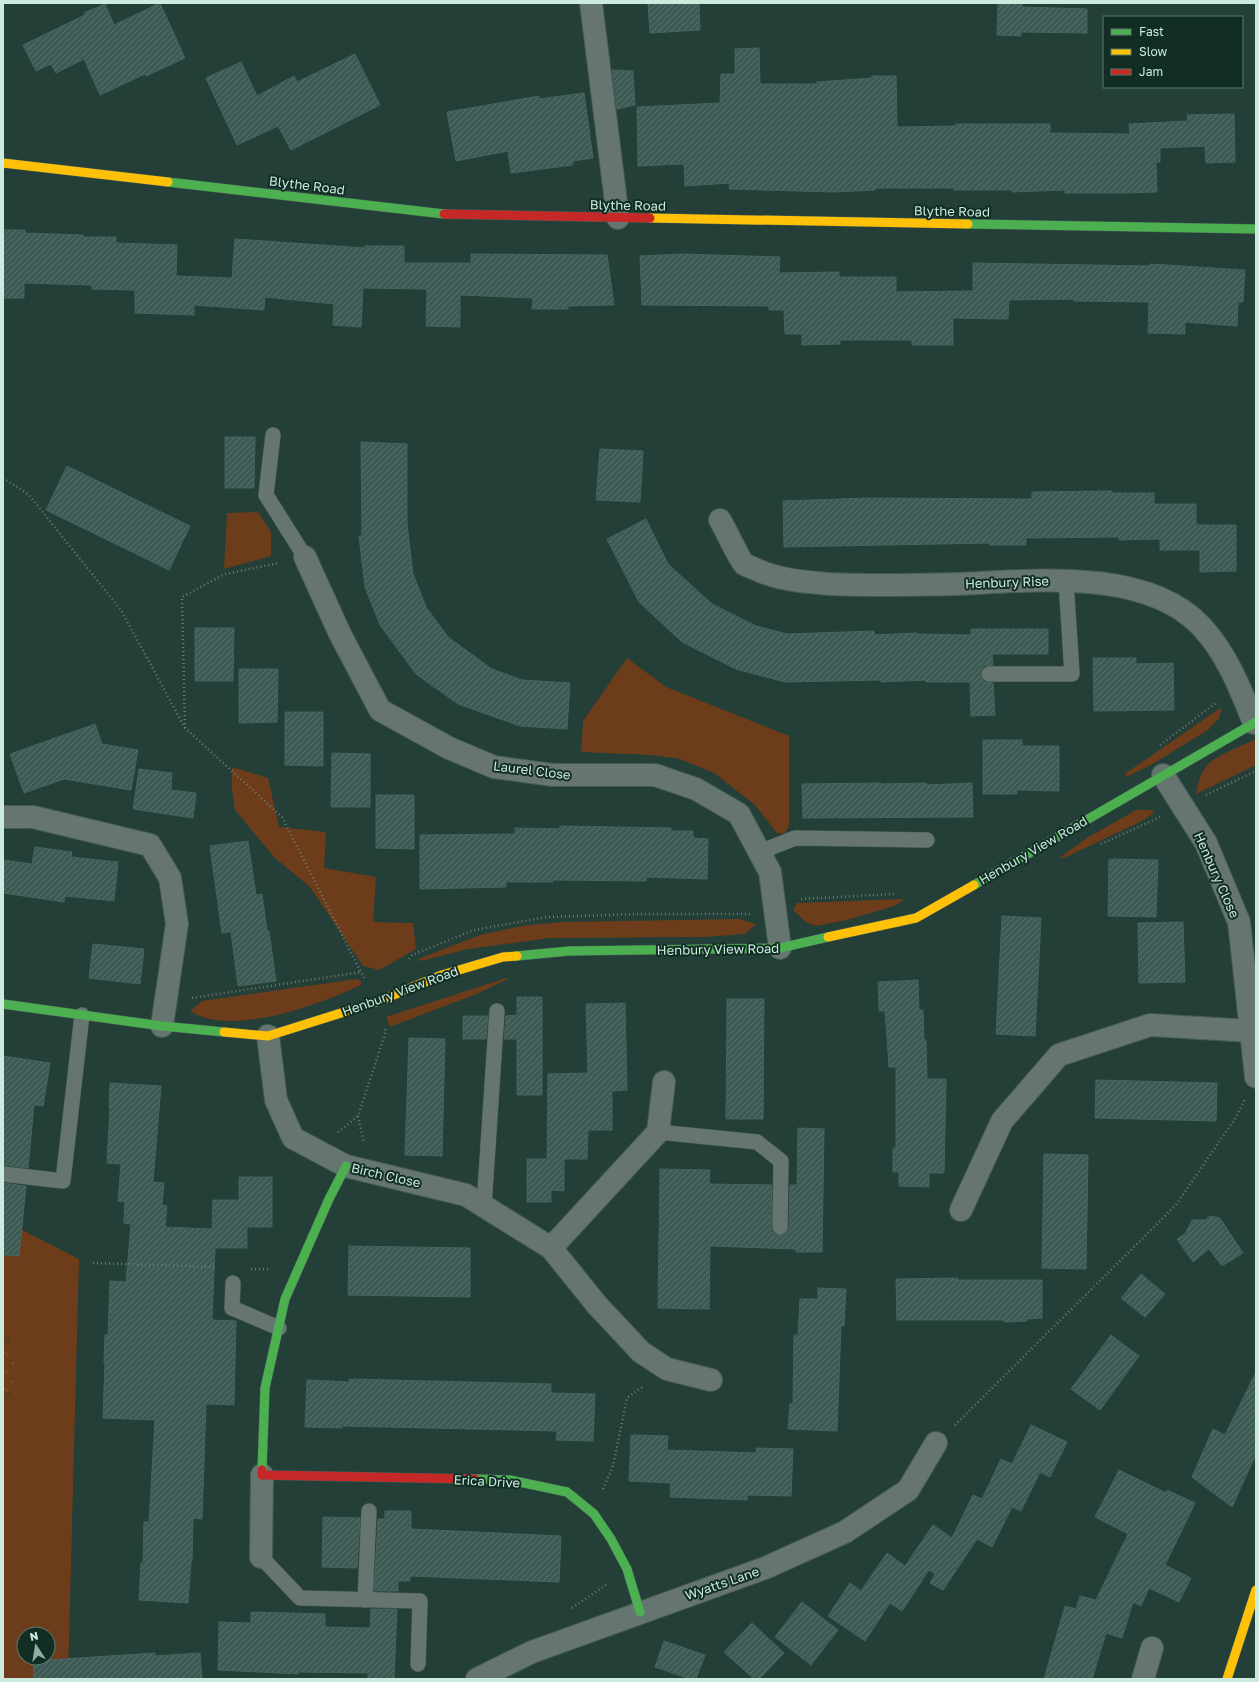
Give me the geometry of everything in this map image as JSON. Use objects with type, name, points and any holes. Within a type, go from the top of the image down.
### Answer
[{"type":"street","points":[[591,3],[618,218]]},
{"type":"street","name":"Blythe Road","points":[[3,163],[450,215],[1256,229]]},
{"type":"street","name":"Henbury Rise","points":[[720,520],[744,564],[766,575],[801,582],[873,586],[1066,580],[1125,587],[1153,595],[1181,610],[1200,625],[1218,646],[1233,672],[1255,722]]},
{"type":"street","name":"Laurel Close","points":[[305,557],[340,634],[380,710],[449,748],[494,767],[554,775],[655,775],[696,789],[739,814],[770,872],[780,948]]},
{"type":"street","name":"Henbury View Road","points":[[3,1004],[82,1015],[164,1016],[268,1036],[376,1002],[442,975],[503,957],[569,951],[780,948],[916,918],[1255,722]]},
{"type":"street","name":"Henbury Close","points":[[1163,775],[1206,843],[1239,922],[1256,1077]]},
{"type":"street","points":[[3,817],[33,817],[150,846],[170,878],[176,924],[164,1016]]},
{"type":"street","points":[[961,1210],[1002,1121],[1059,1055],[1150,1025],[1251,1031]]},
{"type":"street","name":"Birch Close","points":[[268,1036],[276,1100],[293,1138],[346,1166],[466,1195],[551,1248],[597,1305],[641,1352],[667,1369],[711,1380]]},
{"type":"street","points":[[551,1248],[658,1132],[664,1082]]},
{"type":"street","points":[[261,1557],[265,1388],[285,1299],[329,1199],[346,1166]]},
{"type":"street","name":"Wyatts Lane","points":[[477,1679],[532,1652],[765,1568],[845,1532],[908,1490],[936,1443]]},
{"type":"street","name":"Erica Drive","points":[[262,1475],[510,1480],[567,1492],[594,1514],[611,1539],[627,1569],[640,1612]]},
{"type":"street","points":[[1227,1679],[1256,1590]]},
{"type":"street","points":[[1143,1679],[1152,1648]]},
{"type":"lane","points":[[273,435],[266,495],[305,557]]},
{"type":"lane","points":[[989,674],[1072,674],[1066,580]]},
{"type":"lane","points":[[760,852],[795,838],[927,840]]},
{"type":"lane","points":[[484,1206],[497,1011]]},
{"type":"lane","points":[[3,1174],[63,1182],[82,1015]]},
{"type":"lane","points":[[658,1132],[757,1142],[781,1161],[780,1227]]},
{"type":"lane","points":[[232,1283],[232,1308],[279,1328]]},
{"type":"lane","points":[[365,1600],[369,1511]]},
{"type":"lane","points":[[261,1557],[300,1598],[420,1601],[418,1664]]},
{"type":"path","points":[[3,478],[29,495],[121,610],[185,728],[282,817],[376,1002],[386,1031],[358,1116],[335,1134],[310,1147]]},
{"type":"path","points":[[185,728],[182,597],[225,574],[305,557]]},
{"type":"path","points":[[1100,844],[1256,771]]},
{"type":"path","points":[[774,900],[901,894]]},
{"type":"path","points":[[164,1016],[196,997],[361,972]]},
{"type":"path","points":[[936,1443],[1176,1205],[1236,1117],[1256,1077]]},
{"type":"path","points":[[93,1263],[219,1267]]},
{"type":"path","points":[[251,1269],[298,1270]]},
{"type":"path","points":[[594,1514],[613,1466],[627,1398],[667,1369]]},
{"type":"green space","points":[[258,512],[271,532],[271,556],[224,569],[227,513]]},
{"type":"green space","points":[[627,658],[666,687],[789,736],[789,825],[785,834],[777,833],[755,805],[714,773],[680,759],[651,755],[581,752],[583,721]]},
{"type":"green space","points":[[1222,707],[1219,718],[1208,730],[1151,765],[1126,777],[1126,773]]},
{"type":"green space","points":[[1256,739],[1256,765],[1196,794],[1201,774],[1214,759]]},
{"type":"green space","points":[[232,767],[268,778],[279,827],[326,832],[324,868],[376,877],[373,922],[413,923],[416,949],[379,970],[363,966],[310,887],[274,857],[235,810],[232,790]]},
{"type":"green space","points":[[1136,810],[1152,810],[1154,813],[1138,823],[1066,857],[1059,858],[1087,838]]},
{"type":"green space","points":[[905,899],[897,905],[847,920],[816,926],[806,922],[793,910],[797,903]]},
{"type":"green space","points":[[739,919],[756,924],[745,934],[704,937],[550,938],[468,949],[421,961],[418,959],[480,935],[522,926],[562,922]]},
{"type":"green space","points":[[509,977],[504,981],[474,995],[390,1027],[386,1017]]},
{"type":"green space","points":[[357,979],[362,982],[361,985],[344,993],[300,1009],[252,1020],[228,1021],[207,1018],[190,1011],[202,1001]]},
{"type":"green space","points":[[3,1224],[12,1225],[79,1259],[68,1679],[3,1679],[3,1401],[10,1392],[10,1342],[3,1330]]},
{"type":"green space","points":[[3,1330],[12,1349],[15,1374],[9,1392],[3,1401]]},
{"type":"building","points":[[160,3],[185,58],[146,76],[145,74],[100,95],[84,59],[56,73],[51,64],[36,71],[23,45],[85,15],[84,13],[105,4],[114,25]]},
{"type":"building","points":[[648,3],[699,3],[700,30],[650,33]]},
{"type":"building","points":[[998,3],[1022,3],[1022,7],[1087,9],[1087,33],[1021,32],[1021,36],[997,35]]},
{"type":"building","points":[[759,48],[760,84],[817,84],[817,82],[872,78],[872,76],[896,76],[897,127],[956,126],[956,124],[1050,124],[1050,133],[1130,134],[1129,124],[1188,121],[1187,115],[1234,114],[1235,162],[1206,163],[1205,146],[1160,148],[1160,162],[1156,162],[1157,192],[1124,193],[1065,193],[1065,190],[1012,192],[1012,190],[954,190],[954,188],[875,188],[875,190],[834,192],[729,189],[730,183],[685,186],[684,164],[638,166],[637,107],[720,103],[721,74],[735,74],[735,49]]},
{"type":"building","points":[[355,54],[380,105],[291,150],[278,126],[237,145],[206,78],[241,62],[257,96],[294,76],[297,82]]},
{"type":"building","points":[[612,70],[633,71],[635,105],[617,109]]},
{"type":"building","points":[[584,93],[593,158],[573,161],[573,165],[511,173],[508,151],[456,161],[447,112],[539,96],[539,99]]},
{"type":"building","points":[[3,230],[25,230],[25,233],[83,235],[83,237],[116,237],[116,243],[177,245],[176,276],[232,278],[235,239],[365,248],[365,246],[404,246],[404,263],[471,263],[471,254],[607,255],[614,305],[568,306],[568,309],[532,309],[533,298],[460,295],[460,327],[426,326],[427,289],[363,288],[361,327],[333,325],[334,304],[265,297],[264,310],[194,305],[194,315],[135,313],[135,290],[92,289],[92,285],[24,283],[24,298],[3,298]]},
{"type":"building","points":[[682,254],[780,257],[779,273],[839,272],[839,277],[896,277],[896,292],[973,291],[973,263],[1150,266],[1150,264],[1245,270],[1243,302],[1238,302],[1237,326],[1185,322],[1185,334],[1148,333],[1149,302],[1074,301],[1074,299],[1009,300],[1008,319],[953,318],[953,345],[912,345],[912,340],[840,340],[840,344],[802,345],[802,334],[785,334],[784,310],[769,310],[769,306],[642,305],[640,256]]},
{"type":"building","points":[[225,437],[255,437],[254,488],[225,488]]},
{"type":"building","points":[[361,442],[407,444],[407,524],[413,574],[426,607],[448,637],[492,669],[522,680],[570,683],[567,729],[520,726],[458,704],[416,674],[380,625],[365,587],[359,536],[362,536]]},
{"type":"building","points":[[600,449],[643,451],[640,502],[596,500]]},
{"type":"building","points":[[67,466],[190,526],[169,570],[46,510]]},
{"type":"building","points":[[1112,491],[1112,493],[1154,493],[1154,504],[1196,504],[1196,525],[1236,525],[1236,571],[1200,572],[1200,550],[1160,550],[1160,539],[1119,540],[1119,537],[1026,538],[1026,545],[990,545],[990,543],[784,547],[783,501],[867,498],[1032,499],[1032,492]]},
{"type":"building","points":[[646,519],[668,564],[712,604],[756,626],[787,634],[874,631],[874,635],[917,633],[971,635],[971,629],[1048,629],[1048,654],[992,654],[993,665],[984,666],[980,674],[984,682],[993,683],[995,715],[971,716],[970,682],[926,682],[926,680],[881,682],[881,680],[785,682],[736,669],[682,642],[639,602],[607,539]]},
{"type":"building","points":[[195,628],[234,628],[233,681],[195,681]]},
{"type":"building","points":[[1093,658],[1136,658],[1136,664],[1173,663],[1174,710],[1094,711]]},
{"type":"building","points":[[239,669],[278,669],[277,722],[239,723]]},
{"type":"building","points":[[285,712],[323,712],[323,766],[285,765]]},
{"type":"building","points":[[95,724],[102,744],[138,750],[131,790],[64,779],[24,793],[10,754]]},
{"type":"building","points":[[983,740],[1022,740],[1022,746],[1059,746],[1059,791],[1016,790],[1017,794],[983,794]]},
{"type":"building","points":[[332,753],[370,754],[370,807],[331,807]]},
{"type":"building","points":[[139,769],[172,773],[171,790],[196,793],[193,818],[133,809]]},
{"type":"building","points":[[926,783],[926,785],[972,783],[973,817],[803,818],[802,784]]},
{"type":"building","points":[[376,795],[414,795],[414,849],[376,848]]},
{"type":"building","points":[[560,826],[671,828],[671,831],[693,831],[693,838],[708,839],[707,879],[646,877],[646,881],[553,880],[553,882],[506,882],[506,887],[420,889],[420,835],[515,834],[515,828],[560,829]]},
{"type":"building","points":[[248,841],[256,895],[262,894],[276,981],[238,986],[231,932],[222,933],[210,846]]},
{"type":"building","points":[[35,847],[72,852],[71,857],[118,862],[114,901],[65,896],[64,902],[3,893],[3,860],[32,864]]},
{"type":"building","points":[[1109,859],[1158,860],[1156,917],[1108,916]]},
{"type":"building","points":[[1002,916],[1041,918],[1035,1036],[996,1034]]},
{"type":"building","points":[[1183,922],[1185,982],[1139,983],[1138,923]]},
{"type":"building","points":[[93,944],[144,949],[140,984],[89,978]]},
{"type":"building","points":[[918,980],[919,1010],[923,1010],[924,1040],[926,1040],[927,1079],[946,1079],[944,1173],[929,1173],[929,1187],[899,1186],[899,1172],[893,1172],[893,1148],[896,1148],[896,1067],[889,1067],[885,1011],[879,1011],[878,982]]},
{"type":"building","points":[[517,997],[542,997],[542,1095],[517,1095],[517,1039],[504,1039],[506,1016],[517,1015]]},
{"type":"building","points":[[727,999],[764,999],[763,1119],[726,1119]]},
{"type":"building","points":[[625,1003],[627,1090],[612,1091],[612,1130],[588,1130],[587,1159],[564,1159],[564,1191],[551,1190],[551,1202],[527,1202],[527,1159],[547,1159],[548,1074],[588,1073],[586,1004]]},
{"type":"building","points":[[463,1016],[488,1016],[486,1039],[463,1039]]},
{"type":"building","points":[[409,1038],[445,1039],[442,1156],[405,1155]]},
{"type":"building","points":[[3,1056],[50,1063],[43,1106],[34,1105],[28,1168],[3,1165]]},
{"type":"building","points":[[1096,1080],[1217,1083],[1216,1121],[1095,1118]]},
{"type":"building","points":[[110,1083],[161,1086],[153,1182],[164,1183],[162,1205],[167,1206],[165,1227],[212,1229],[213,1200],[239,1200],[239,1177],[272,1177],[272,1227],[247,1227],[247,1248],[215,1248],[212,1320],[236,1321],[234,1405],[206,1404],[202,1519],[193,1518],[192,1561],[188,1603],[139,1600],[141,1563],[143,1563],[144,1522],[149,1522],[155,1420],[103,1418],[105,1335],[108,1335],[110,1281],[126,1282],[131,1224],[124,1223],[125,1202],[118,1201],[121,1164],[107,1163]]},
{"type":"building","points":[[798,1128],[824,1129],[822,1252],[796,1252],[796,1249],[710,1246],[709,1309],[658,1308],[660,1169],[710,1170],[709,1184],[772,1185],[772,1232],[776,1235],[784,1235],[789,1227],[790,1185],[797,1185]]},
{"type":"building","points":[[1044,1154],[1088,1155],[1086,1269],[1042,1268]]},
{"type":"building","points":[[3,1183],[26,1186],[19,1256],[3,1255]]},
{"type":"building","points":[[1210,1216],[1220,1218],[1243,1253],[1222,1266],[1209,1249],[1193,1262],[1177,1239],[1185,1234],[1192,1220],[1205,1220]]},
{"type":"building","points":[[349,1246],[470,1248],[470,1297],[348,1295]]},
{"type":"building","points":[[1141,1274],[1165,1294],[1145,1317],[1121,1298]]},
{"type":"building","points":[[958,1278],[958,1280],[1042,1280],[1042,1318],[1027,1319],[1027,1321],[1004,1322],[1004,1320],[897,1320],[896,1279]]},
{"type":"building","points":[[818,1288],[846,1289],[844,1326],[841,1326],[837,1431],[788,1429],[790,1404],[793,1404],[794,1335],[798,1335],[800,1299],[818,1299]]},
{"type":"building","points":[[1111,1335],[1139,1356],[1100,1410],[1071,1389]]},
{"type":"building","points":[[1256,1372],[1256,1454],[1232,1507],[1192,1477],[1213,1429],[1225,1435]]},
{"type":"building","points":[[349,1379],[551,1384],[551,1393],[595,1394],[593,1441],[556,1440],[557,1431],[342,1426],[342,1428],[305,1427],[307,1380],[349,1382]]},
{"type":"building","points":[[1031,1425],[1067,1442],[1050,1477],[1040,1472],[1021,1511],[1012,1507],[992,1547],[977,1539],[943,1590],[930,1583],[935,1574],[929,1570],[902,1611],[890,1603],[865,1641],[828,1616],[850,1583],[861,1591],[887,1553],[905,1566],[933,1525],[952,1538],[973,1495],[982,1499],[1001,1459],[1012,1464]]},
{"type":"building","points":[[631,1435],[668,1436],[667,1450],[756,1453],[756,1448],[793,1449],[791,1496],[747,1495],[747,1500],[670,1497],[671,1483],[629,1481]]},
{"type":"building","points":[[1119,1470],[1166,1493],[1167,1490],[1195,1503],[1165,1565],[1191,1578],[1179,1602],[1149,1588],[1141,1606],[1133,1602],[1122,1638],[1106,1633],[1092,1679],[1044,1679],[1065,1606],[1076,1609],[1080,1596],[1096,1600],[1128,1534],[1095,1517]]},
{"type":"building","points":[[385,1511],[411,1511],[411,1529],[561,1536],[559,1582],[410,1576],[410,1581],[398,1581],[398,1591],[374,1591],[378,1519],[385,1519]]},
{"type":"building","points":[[323,1517],[360,1518],[357,1568],[322,1567]]},
{"type":"building","points":[[802,1602],[838,1630],[811,1665],[775,1637]]},
{"type":"building","points":[[371,1609],[397,1609],[394,1679],[368,1678],[368,1673],[298,1672],[298,1674],[218,1670],[219,1622],[251,1623],[251,1612],[325,1614],[325,1627],[370,1628]]},
{"type":"building","points":[[752,1623],[784,1653],[759,1679],[754,1679],[724,1652]]},
{"type":"building","points":[[664,1641],[705,1655],[696,1679],[690,1679],[655,1667]]},
{"type":"building","points":[[155,1653],[155,1656],[200,1653],[202,1679],[34,1679],[33,1666],[56,1666],[56,1659]]},
{"type":"traffic: fast","points":[[168,182],[444,214]]},
{"type":"traffic: fast","points":[[968,224],[1256,229]]},
{"type":"traffic: fast","points":[[974,885],[1256,722]]},
{"type":"traffic: fast","points":[[517,956],[569,951],[780,948],[828,937]]},
{"type":"traffic: fast","points":[[3,1004],[162,1026],[224,1032]]},
{"type":"traffic: fast","points":[[262,1470],[265,1388],[285,1299],[329,1199],[346,1166]]},
{"type":"traffic: fast","points":[[475,1479],[510,1480],[567,1492],[594,1514],[611,1539],[627,1569],[640,1612]]},
{"type":"traffic: slow","points":[[3,163],[168,182]]},
{"type":"traffic: slow","points":[[650,218],[968,224]]},
{"type":"traffic: slow","points":[[828,937],[916,918],[974,885]]},
{"type":"traffic: slow","points":[[224,1032],[268,1036],[376,1002],[442,975],[503,957],[517,956]]},
{"type":"traffic: slow","points":[[1227,1679],[1256,1590]]},
{"type":"traffic: jam","points":[[444,214],[650,218]]},
{"type":"traffic: jam","points":[[262,1470],[262,1475],[475,1479]]}]
